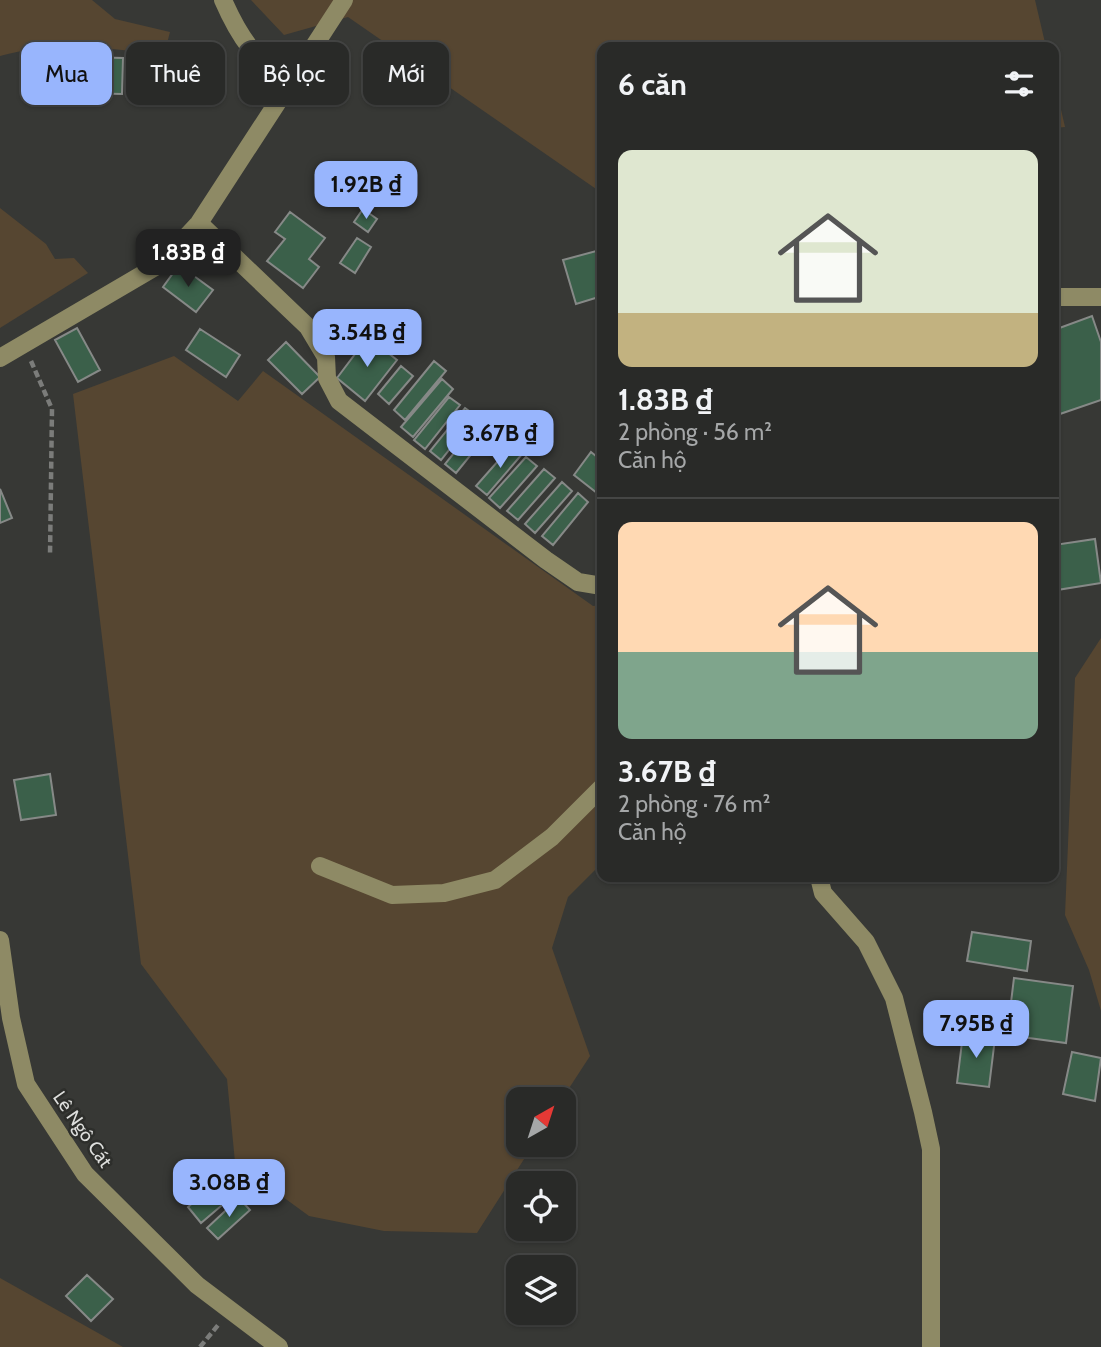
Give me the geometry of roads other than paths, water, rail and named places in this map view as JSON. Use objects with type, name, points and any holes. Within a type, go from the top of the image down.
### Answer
[{"type":"street","points":[[223,0],[244,42]]},
{"type":"street","points":[[317,42],[344,0]]},
{"type":"street","points":[[0,358],[162,263],[199,223],[276,105]]},
{"type":"street","points":[[199,223],[308,327],[326,356],[327,378],[339,401],[546,561],[578,582],[597,585]]},
{"type":"street","points":[[1059,297],[1101,297]]},
{"type":"street","points":[[320,866],[392,895],[444,893],[495,880],[552,837],[597,792]]},
{"type":"street","points":[[820,882],[823,893],[866,942],[894,998],[923,1112],[931,1149],[931,1347]]},
{"type":"street","name":"Lê Ngô Cát","points":[[0,940],[6,1016],[26,1084],[85,1174],[197,1285],[279,1347]]}]
